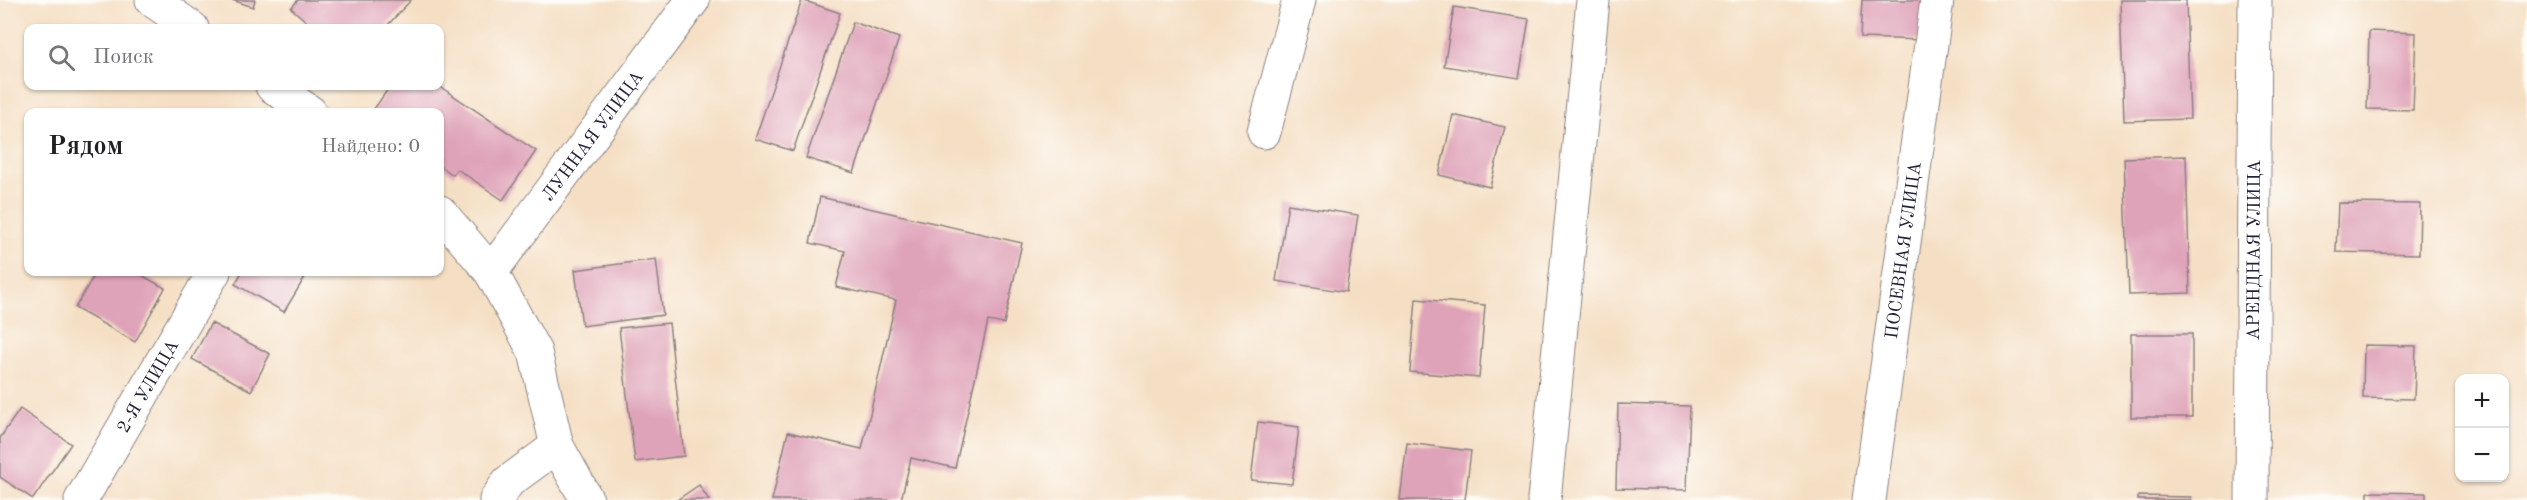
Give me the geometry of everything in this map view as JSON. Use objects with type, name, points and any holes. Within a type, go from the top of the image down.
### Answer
[{"type":"street","points":[[152,0],[186,24]]},
{"type":"street","name":"ЛУННАЯ УЛИЦА","points":[[491,272],[693,0]]},
{"type":"street","points":[[1264,132],[1299,0]]},
{"type":"street","points":[[1544,500],[1593,0]]},
{"type":"street","name":"ПОСЕВНАЯ УЛИЦА","points":[[1869,500],[1937,0]]},
{"type":"street","name":"АРЕНДНАЯ УЛИЦА","points":[[2252,500],[2255,0]]},
{"type":"street","points":[[278,90],[302,108]]},
{"type":"street","points":[[444,217],[491,272],[535,352],[556,446],[587,500]]},
{"type":"street","name":"2-Я УЛИЦА","points":[[81,500],[212,276]]},
{"type":"street","points":[[496,500],[508,482],[556,446]]},
{"type":"building","points":[[232,0],[255,0],[253,7]]},
{"type":"building","points":[[298,0],[411,0],[389,24],[309,24],[291,8]]},
{"type":"building","points":[[802,0],[840,13],[793,151],[755,139]]},
{"type":"building","points":[[1862,0],[1927,0],[1925,40],[1860,38]]},
{"type":"building","points":[[2120,0],[2186,0],[2190,119],[2124,121]]},
{"type":"building","points":[[1454,7],[1529,19],[1519,78],[1444,66]]},
{"type":"building","points":[[853,22],[899,38],[854,173],[806,158]]},
{"type":"building","points":[[2369,31],[2416,33],[2413,110],[2367,109]]},
{"type":"building","points":[[444,89],[536,151],[503,200],[457,169],[453,175],[444,169],[444,108],[375,108],[387,90]]},
{"type":"building","points":[[1453,115],[1505,127],[1490,187],[1439,175]]},
{"type":"building","points":[[2186,156],[2190,293],[2129,295],[2124,158]]},
{"type":"building","points":[[820,197],[1022,243],[1004,324],[988,321],[955,468],[911,458],[901,500],[772,500],[788,432],[862,449],[896,300],[836,287],[845,251],[810,243]]},
{"type":"building","points":[[2338,203],[2420,204],[2419,254],[2336,252]]},
{"type":"building","points":[[1288,204],[1358,215],[1346,292],[1276,281]]},
{"type":"building","points":[[656,259],[663,315],[582,326],[575,270]]},
{"type":"building","points":[[94,276],[143,276],[165,288],[135,342],[75,308]]},
{"type":"building","points":[[240,276],[306,276],[284,312],[235,284]]},
{"type":"building","points":[[1416,299],[1485,305],[1479,378],[1410,372]]},
{"type":"building","points":[[211,323],[270,354],[251,391],[192,359]]},
{"type":"building","points":[[669,323],[684,456],[635,462],[619,328]]},
{"type":"building","points":[[2131,334],[2192,334],[2192,417],[2131,417]]},
{"type":"building","points":[[2364,345],[2416,346],[2414,399],[2363,398]]},
{"type":"building","points":[[1618,404],[1690,406],[1687,490],[1616,488]]},
{"type":"building","points":[[20,409],[71,444],[33,499],[0,477],[0,438]]},
{"type":"building","points":[[1258,422],[1299,427],[1292,484],[1251,480]]},
{"type":"building","points":[[1407,443],[1471,451],[1465,500],[1400,500]]},
{"type":"building","points":[[699,485],[709,500],[677,500]]},
{"type":"building","points":[[2368,492],[2426,493],[2426,500],[2368,500]]},
{"type":"building","points":[[2138,496],[2191,497],[2191,500],[2138,500]]}]
